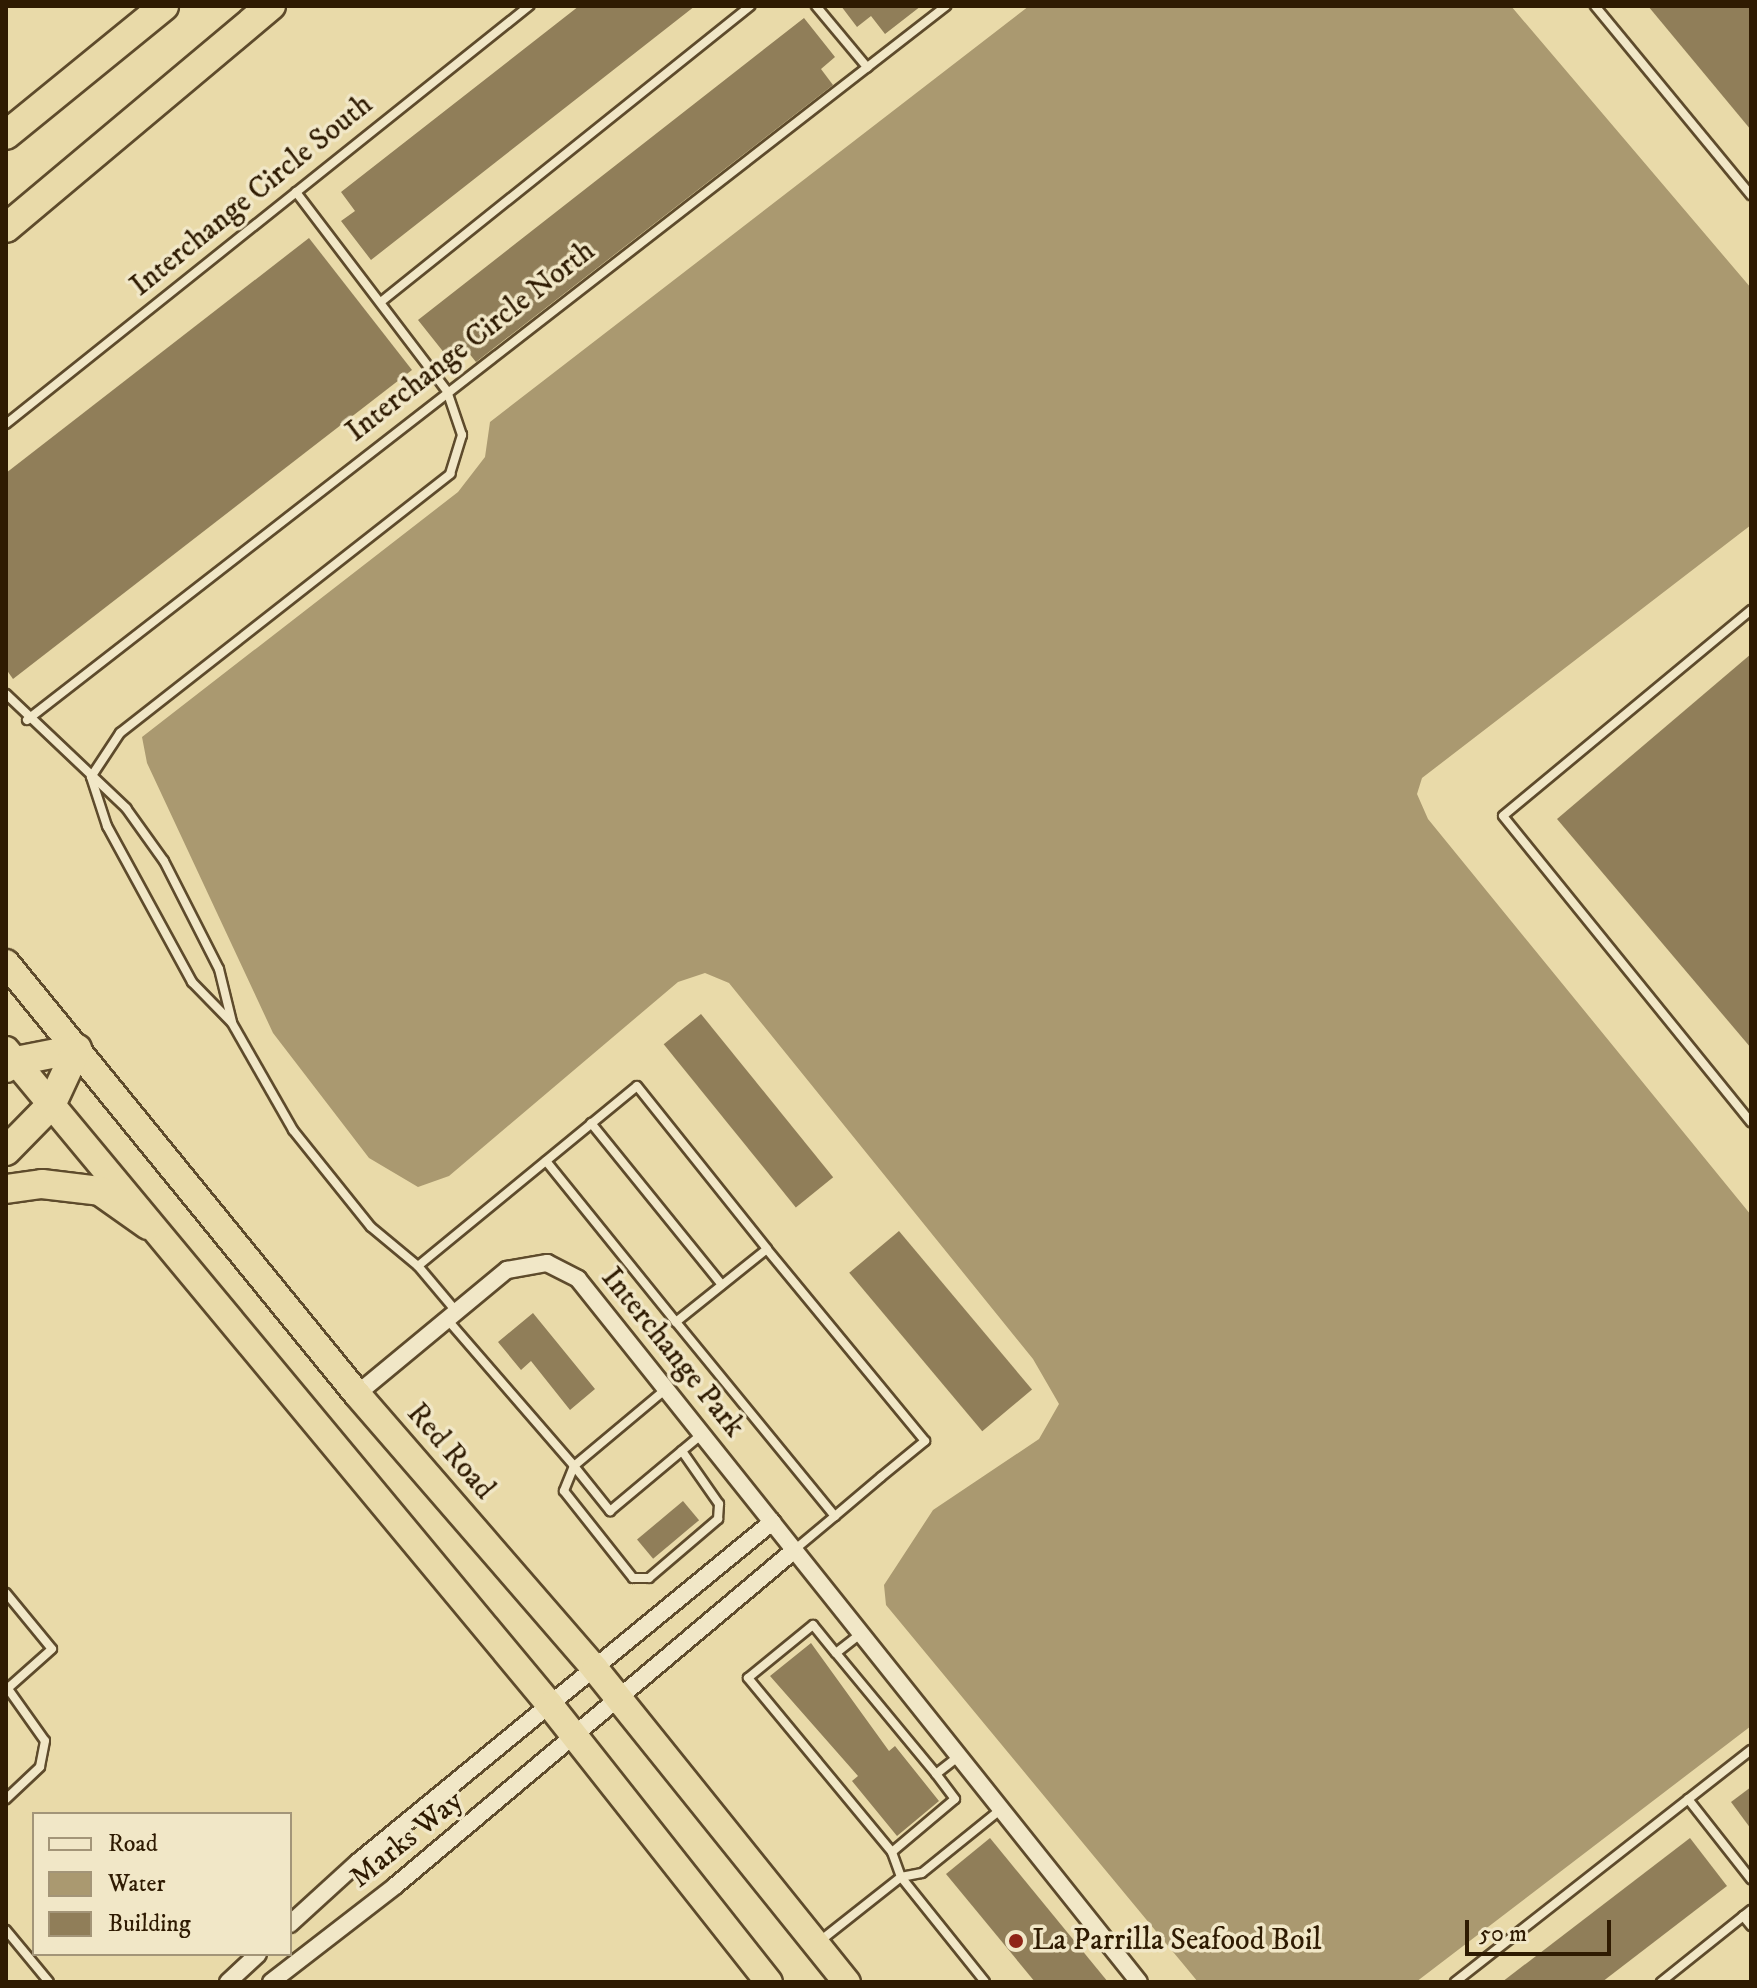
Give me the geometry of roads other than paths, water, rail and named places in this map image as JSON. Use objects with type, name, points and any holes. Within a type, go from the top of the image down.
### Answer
[{"type":"highway","points":[[6,135],[164,6]]},
{"type":"highway","points":[[6,228],[271,6]]},
{"type":"highway","name":"Red Road","points":[[6,963],[357,1394],[595,1669],[847,1982]]},
{"type":"highway","points":[[9,1060],[77,1049]]},
{"type":"highway","points":[[6,1151],[51,1105],[77,1049]]},
{"type":"highway","points":[[9,1060],[51,1105],[550,1705],[769,1982]]},
{"type":"highway","points":[[6,1189],[42,1184],[100,1191],[148,1225]]},
{"type":"street","name":"Interchange Park","points":[[357,1394],[450,1313],[507,1270],[547,1263],[578,1279],[772,1522],[792,1552],[1139,1982]]},
{"type":"street","points":[[550,1705],[772,1522]]},
{"type":"street","points":[[573,1734],[792,1552]]},
{"type":"street","name":"Marks Way","points":[[292,1922],[358,1862],[550,1705]]},
{"type":"street","name":"Marks Way","points":[[271,1982],[395,1886],[573,1734]]},
{"type":"street","points":[[228,1982],[256,1956]]},
{"type":"lane","name":"Interchange Circle South","points":[[6,424],[529,6]]},
{"type":"lane","points":[[382,301],[750,6]]},
{"type":"lane","points":[[816,6],[867,67]]},
{"type":"lane","name":"Interchange Circle North","points":[[27,720],[946,6]]},
{"type":"lane","points":[[1595,6],[1751,195]]},
{"type":"lane","points":[[91,777],[120,733],[450,474],[462,435],[447,391],[382,301],[296,192]]},
{"type":"lane","points":[[1751,610],[1503,816],[1751,1122]]},
{"type":"lane","points":[[6,694],[27,720],[126,808],[164,861],[219,969],[232,1023]]},
{"type":"lane","points":[[91,777],[107,826],[192,982],[232,1023],[293,1130],[371,1227],[418,1266],[450,1313],[610,1511],[701,1435]]},
{"type":"lane","points":[[418,1266],[637,1086],[925,1441],[792,1552]]},
{"type":"lane","points":[[591,1123],[722,1285]]},
{"type":"lane","points":[[546,1161],[835,1516]]},
{"type":"lane","points":[[676,1322],[767,1249]]},
{"type":"lane","points":[[666,1389],[574,1466],[564,1491],[633,1578],[649,1578],[718,1519],[719,1504],[682,1451]]},
{"type":"lane","points":[[6,1593],[52,1649],[7,1687],[41,1730],[44,1756],[30,1780],[6,1799]]},
{"type":"lane","points":[[892,1852],[955,1799],[813,1625],[748,1678],[892,1852],[901,1877],[985,1982]]},
{"type":"lane","points":[[836,1653],[859,1635]]},
{"type":"lane","points":[[1455,1982],[1751,1750]]},
{"type":"lane","points":[[936,1774],[958,1757]]},
{"type":"lane","points":[[1688,1799],[1751,1879]]},
{"type":"lane","points":[[816,1944],[901,1877],[922,1873],[1000,1810]]},
{"type":"lane","points":[[1661,1982],[1747,1913],[1751,1926]]},
{"type":"lane","points":[[6,1930],[49,1982]]},
{"type":"water","points":[[1029,6],[1511,6],[1751,288],[1751,525],[1422,778],[1417,794],[1428,819],[1751,1215],[1751,1726],[1416,1982],[1198,1982],[886,1605],[884,1585],[933,1510],[1039,1439],[1059,1404],[1033,1359],[729,983],[705,973],[678,982],[449,1176],[418,1187],[369,1158],[273,1033],[147,763],[142,737],[458,492],[485,457],[490,422]]},
{"type":"place","name":"La Parrilla Seafood Boil","points":[[1016,1941]]}]
